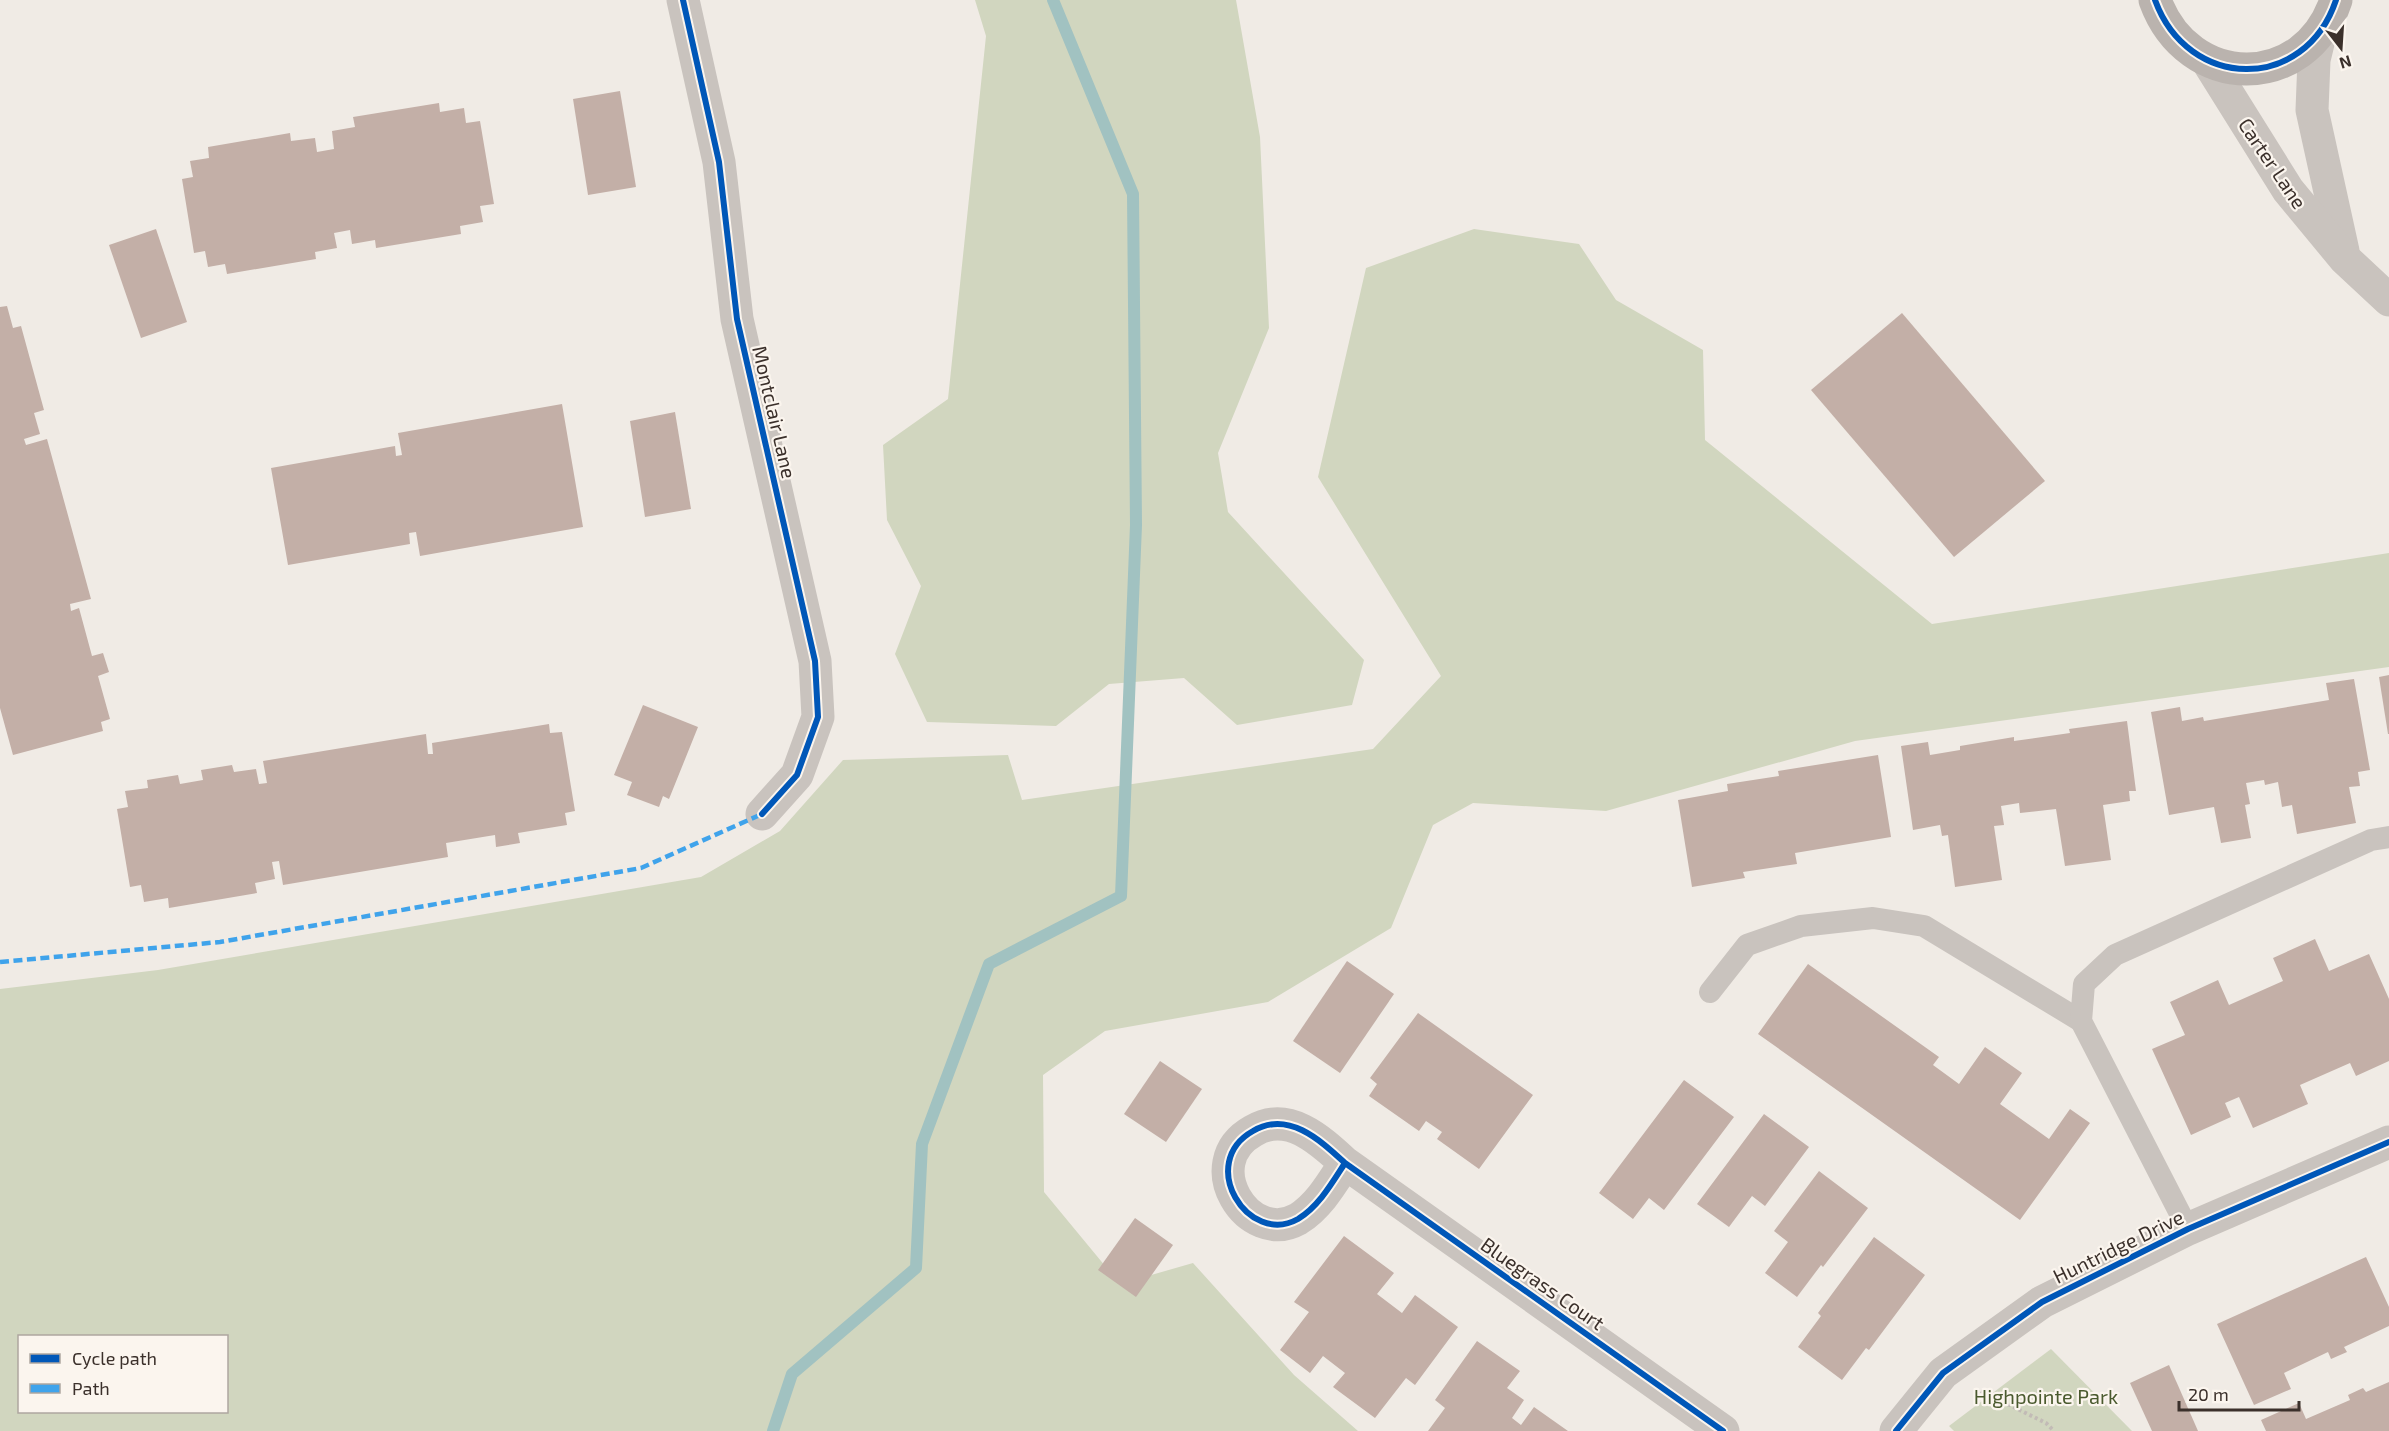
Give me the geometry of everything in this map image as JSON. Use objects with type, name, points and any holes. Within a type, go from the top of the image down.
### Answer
[{"type":"street","name":"Montclair Lane","points":[[683,0],[719,162],[737,319],[815,661],[818,717],[797,776],[762,814]]},
{"type":"street","points":[[2130,0],[2158,9],[2181,44],[2208,62],[2232,68],[2258,68],[2274,64],[2304,49],[2321,31],[2336,0]]},
{"type":"street","name":"Carter Lane","points":[[2321,31],[2314,60],[2312,110],[2345,259]]},
{"type":"street","name":"Carter Lane","points":[[2208,62],[2288,190],[2345,259],[2389,300]]},
{"type":"street","name":"Huntridge Drive","points":[[1896,1431],[1943,1373],[2042,1302],[2188,1229],[2389,1142]]},
{"type":"street","name":"Bluegrass Court","points":[[1345,1163],[1723,1431]]},
{"type":"lane","points":[[2081,1021],[2084,984],[2115,955],[2372,840],[2389,837]]},
{"type":"lane","points":[[1710,992],[1747,945],[1801,926],[1873,918],[1924,926],[2081,1021],[2188,1229]]},
{"type":"path","points":[[1943,1373],[2046,1423],[2054,1431]]},
{"type":"green space","points":[[975,0],[1236,0],[1260,137],[1269,328],[1218,453],[1228,512],[1364,660],[1352,705],[1237,725],[1184,678],[1109,684],[1056,726],[927,722],[895,654],[921,586],[887,520],[883,445],[948,399],[986,36]]},
{"type":"green space","points":[[1474,229],[1579,244],[1616,300],[1703,350],[1705,440],[1932,624],[2389,553],[2389,667],[1855,741],[1606,811],[1473,803],[1433,825],[1391,928],[1268,1002],[1105,1031],[1043,1075],[1044,1192],[1120,1284],[1193,1263],[1294,1375],[1358,1431],[0,1431],[0,989],[158,970],[701,877],[780,831],[843,760],[1008,755],[1022,800],[1373,749],[1441,676],[1318,477],[1366,268]]},
{"type":"green space","name":"Highpointe Park","points":[[2051,1349],[2132,1431],[1954,1431],[1949,1426]]},
{"type":"building","points":[[620,91],[636,187],[588,195],[573,99]]},
{"type":"building","points":[[439,103],[440,112],[464,108],[466,123],[480,121],[494,204],[480,206],[483,222],[460,226],[461,234],[376,248],[375,240],[352,244],[350,230],[334,233],[337,248],[315,252],[316,259],[227,274],[225,264],[208,267],[205,251],[194,253],[182,179],[193,177],[190,161],[209,158],[208,147],[290,133],[291,141],[315,138],[317,152],[334,149],[332,131],[355,127],[353,117]]},
{"type":"building","points":[[156,229],[187,322],[141,338],[109,245]]},
{"type":"building","points":[[7,306],[13,328],[21,326],[44,410],[34,413],[40,434],[24,439],[26,445],[47,439],[91,599],[70,604],[71,611],[79,608],[92,656],[103,653],[109,672],[98,676],[110,719],[101,722],[103,731],[13,755],[0,708],[0,307]]},
{"type":"building","points":[[1902,313],[2045,481],[1954,557],[1811,390]]},
{"type":"building","points":[[562,404],[583,527],[420,556],[416,532],[409,533],[410,544],[288,565],[271,468],[395,446],[396,456],[402,455],[398,433]]},
{"type":"building","points":[[675,412],[691,509],[645,517],[630,421]]},
{"type":"building","points":[[2389,675],[2389,734],[2388,734],[2379,677]]},
{"type":"building","points":[[2354,679],[2370,770],[2358,772],[2360,786],[2349,787],[2356,823],[2297,834],[2292,805],[2282,807],[2278,782],[2265,785],[2264,780],[2246,783],[2250,804],[2245,805],[2251,838],[2221,843],[2214,807],[2169,815],[2151,712],[2180,707],[2182,721],[2203,717],[2204,721],[2329,700],[2326,683]]},
{"type":"building","points":[[643,705],[698,727],[669,799],[663,796],[659,807],[627,795],[632,782],[614,775]]},
{"type":"building","points":[[2127,721],[2136,791],[2129,791],[2130,801],[2103,805],[2111,860],[2065,866],[2056,809],[2020,813],[2019,803],[2001,806],[2004,825],[1994,826],[2002,880],[1955,887],[1948,835],[1942,836],[1940,825],[1913,830],[1901,746],[1928,742],[1930,755],[1960,750],[1960,746],[2014,737],[2014,741],[2070,733],[2069,729]]},
{"type":"building","points":[[549,724],[550,733],[562,732],[575,811],[565,813],[567,825],[518,833],[520,843],[496,847],[495,835],[446,843],[448,857],[283,885],[279,861],[272,862],[275,879],[255,883],[257,893],[169,908],[168,898],[144,902],[141,885],[130,887],[117,809],[128,807],[125,791],[148,788],[147,780],[178,775],[180,784],[203,780],[201,770],[232,765],[234,772],[256,769],[259,784],[267,783],[263,761],[426,734],[428,754],[433,754],[432,743]]},
{"type":"building","points":[[1878,755],[1891,837],[1795,853],[1797,864],[1743,872],[1745,878],[1692,887],[1678,800],[1728,791],[1727,784],[1779,776],[1778,771]]},
{"type":"building","points":[[2315,939],[2329,971],[2369,954],[2389,999],[2389,1061],[2356,1076],[2350,1063],[2300,1085],[2308,1104],[2253,1128],[2239,1097],[2225,1103],[2231,1117],[2191,1135],[2152,1049],[2185,1035],[2170,1002],[2218,980],[2229,1005],[2283,981],[2273,958]]},
{"type":"building","points":[[1347,961],[1394,994],[1340,1073],[1293,1041]]},
{"type":"building","points":[[1808,964],[1939,1057],[1933,1065],[1959,1084],[1985,1047],[2022,1073],[2000,1104],[2049,1139],[2070,1109],[2090,1123],[2020,1220],[1758,1034]]},
{"type":"building","points":[[1418,1013],[1533,1095],[1479,1169],[1437,1139],[1442,1132],[1426,1121],[1419,1131],[1369,1096],[1377,1084],[1370,1078]]},
{"type":"building","points":[[1160,1061],[1202,1089],[1166,1142],[1124,1114]]},
{"type":"building","points":[[1684,1080],[1734,1117],[1664,1210],[1649,1198],[1633,1219],[1599,1193]]},
{"type":"building","points":[[1764,1114],[1809,1147],[1765,1206],[1752,1196],[1729,1227],[1697,1204]]},
{"type":"building","points":[[1819,1171],[1868,1208],[1797,1297],[1765,1273],[1788,1242],[1774,1231]]},
{"type":"building","points":[[1135,1218],[1173,1245],[1136,1297],[1098,1270]]},
{"type":"building","points":[[1344,1236],[1394,1273],[1377,1294],[1402,1313],[1415,1295],[1458,1327],[1415,1385],[1406,1378],[1375,1418],[1333,1387],[1345,1373],[1323,1356],[1310,1373],[1280,1350],[1309,1312],[1294,1302]]},
{"type":"building","points":[[1874,1237],[1925,1275],[1869,1350],[1866,1348],[1842,1380],[1798,1347],[1821,1316],[1818,1313]]},
{"type":"building","points":[[2366,1257],[2389,1307],[2389,1326],[2344,1347],[2347,1352],[2331,1359],[2328,1352],[2284,1373],[2291,1389],[2254,1405],[2217,1324]]},
{"type":"building","points":[[1477,1341],[1520,1371],[1507,1388],[1524,1400],[1512,1418],[1521,1425],[1534,1407],[1568,1431],[1428,1431],[1445,1408],[1435,1400]]},
{"type":"building","points":[[2169,1365],[2198,1431],[2152,1431],[2130,1383]]},
{"type":"building","points":[[2389,1382],[2389,1431],[2266,1431],[2261,1420],[2299,1403],[2306,1419],[2350,1400],[2348,1395],[2363,1388],[2366,1392]]},
{"type":"waterway","points":[[773,1431],[792,1374],[916,1268],[922,1144],[989,964],[1121,896],[1136,525],[1133,194],[1053,0]]},
{"type":"marked path","points":[[0,962],[220,942],[641,868],[762,814]]},
{"type":"cycle path","points":[[683,0],[719,162],[737,319],[815,661],[818,717],[797,775],[762,814]]},
{"type":"cycle path","points":[[2155,0],[2171,30],[2193,51],[2219,65],[2246,69],[2274,65],[2299,52],[2321,30],[2336,0]]},
{"type":"cycle path","points":[[1345,1163],[1324,1194],[1306,1214],[1279,1225],[1262,1222],[1247,1212],[1235,1198],[1229,1180],[1229,1162],[1237,1145],[1253,1131],[1266,1125],[1279,1124],[1303,1130],[1345,1163],[1723,1431]]},
{"type":"cycle path","points":[[1896,1431],[1943,1373],[2042,1302],[2188,1229],[2389,1142]]}]
